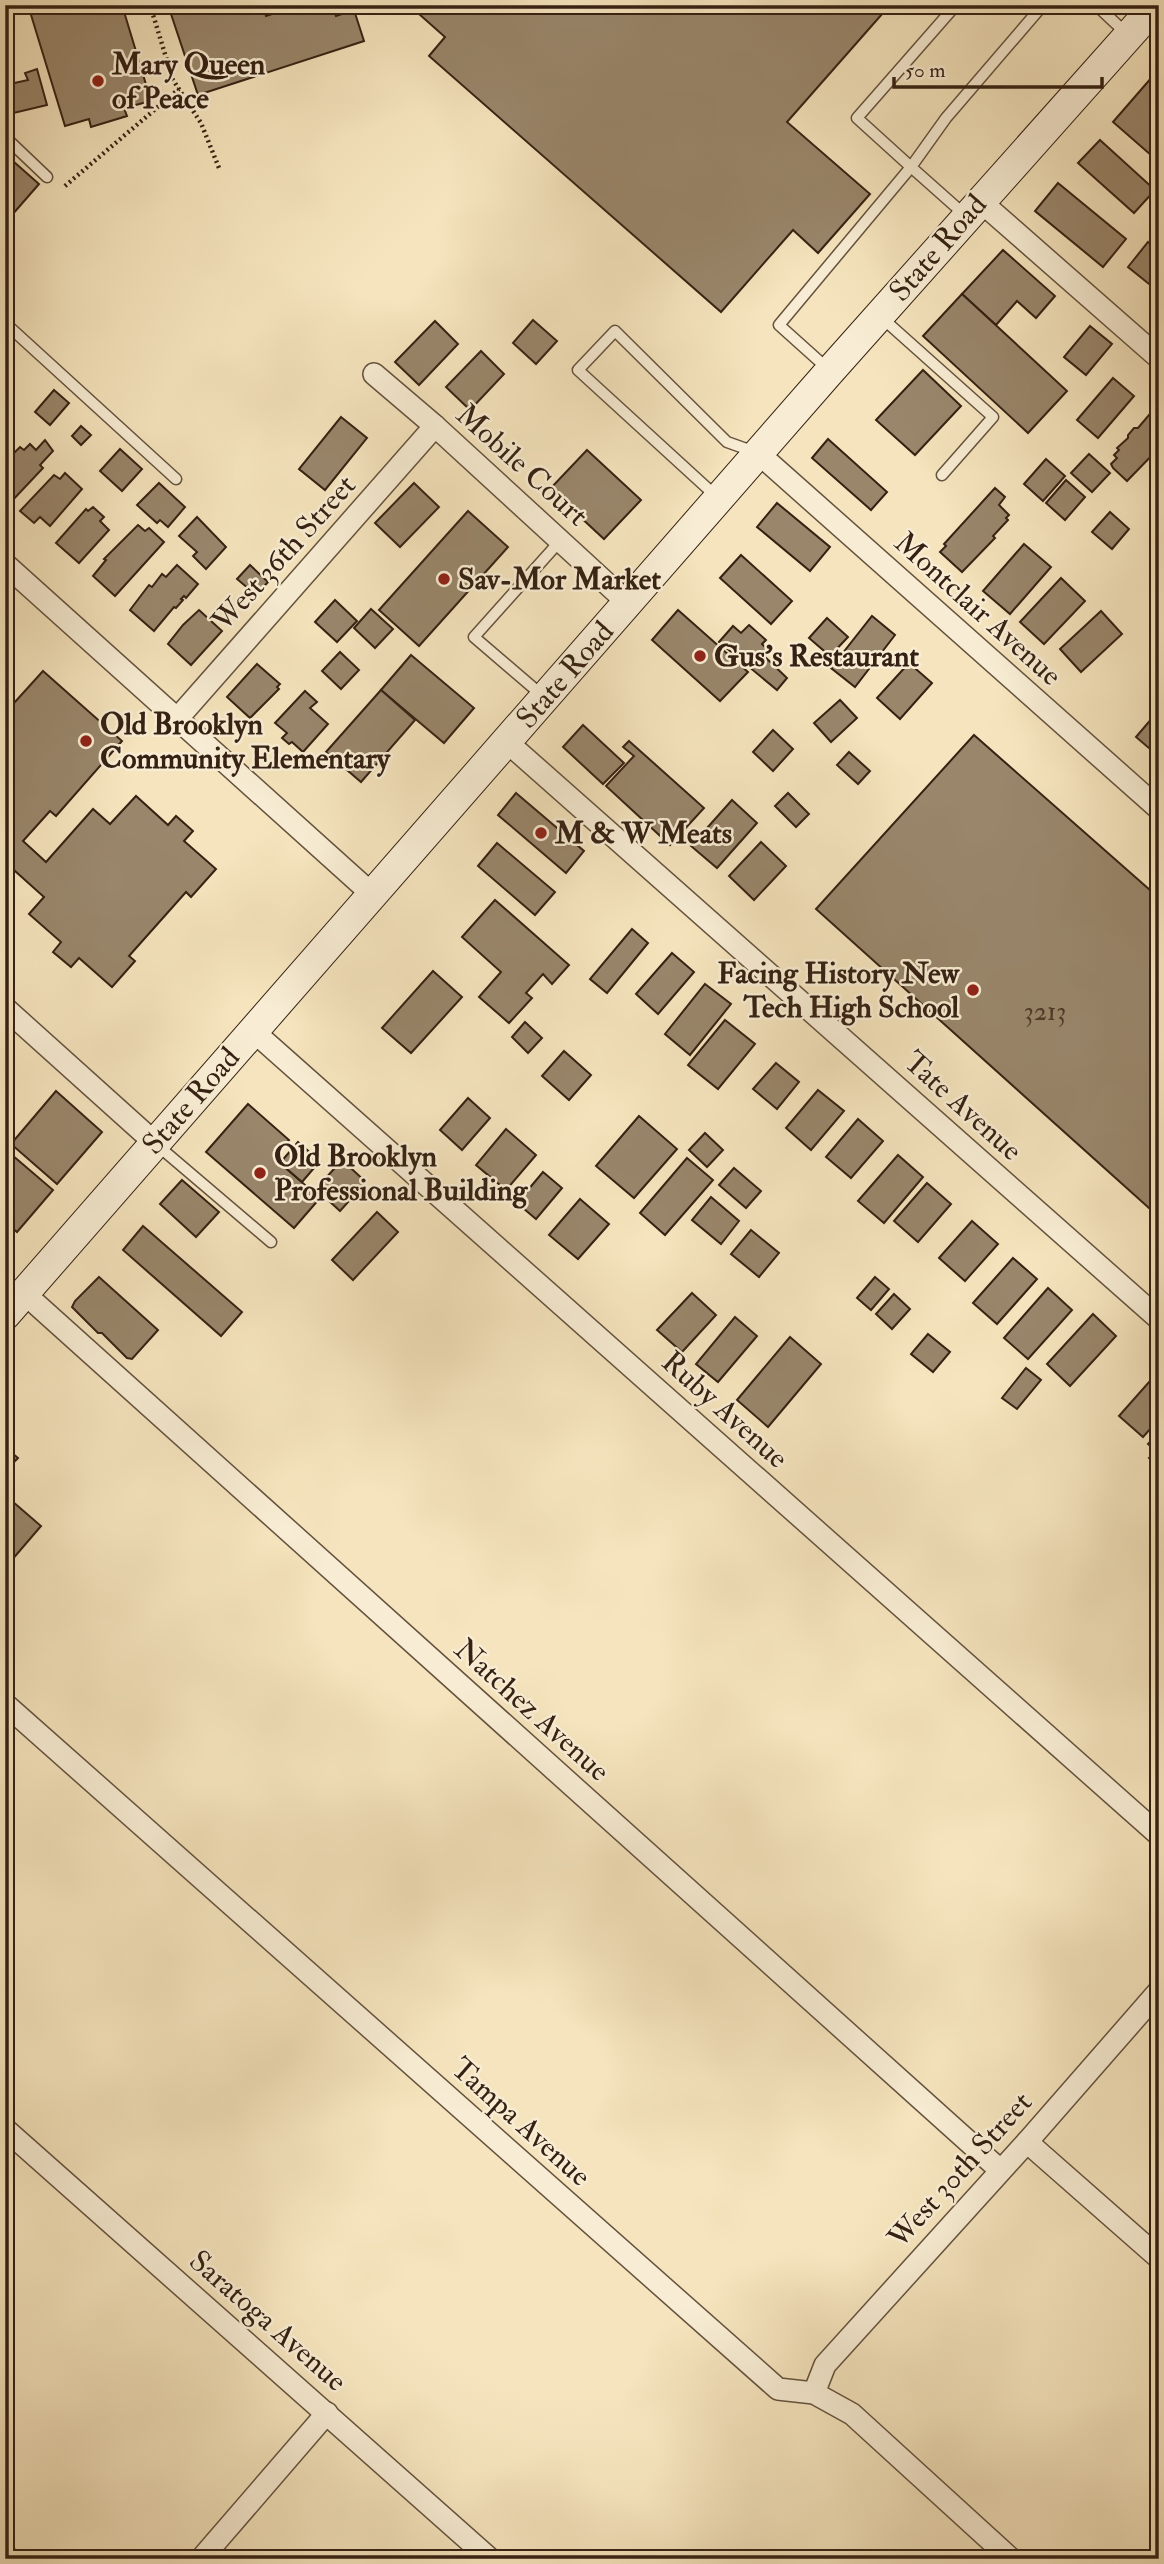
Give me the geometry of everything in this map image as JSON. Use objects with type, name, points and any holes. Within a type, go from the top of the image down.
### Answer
[{"type":"main road","name":"State Road","points":[[15,1304],[718,498],[1156,5]]},
{"type":"street","points":[[973,208],[1159,358]]},
{"type":"street","name":"Mobile Court","points":[[374,374],[435,426],[628,603]]},
{"type":"street","name":"West 36th Street","points":[[177,719],[435,426]]},
{"type":"street","name":"Montclair Avenue","points":[[758,453],[1159,809]]},
{"type":"street","points":[[5,564],[373,895]]},
{"type":"street","name":"Tate Avenue","points":[[507,742],[1159,1319]]},
{"type":"street","points":[[5,1008],[155,1143]]},
{"type":"street","name":"Ruby Avenue","points":[[252,1030],[1159,1835]]},
{"type":"street","name":"Natchez Avenue","points":[[15,1304],[1000,2170]]},
{"type":"street","name":"Tampa Avenue","points":[[5,1704],[778,2389],[814,2393],[852,2414],[1010,2559]]},
{"type":"street","name":"West 30th Street","points":[[814,2393],[825,2365],[1027,2142],[1159,1991]]},
{"type":"street","name":"Saratoga Avenue","points":[[5,2129],[490,2559]]},
{"type":"street","points":[[1027,2142],[1159,2258]]},
{"type":"street","points":[[201,2559],[327,2413]]},
{"type":"lane","points":[[956,5],[857,118],[911,167],[973,208]]},
{"type":"lane","points":[[830,371],[779,325],[911,167],[946,118],[1043,5]]},
{"type":"lane","points":[[1096,5],[1128,36]]},
{"type":"lane","points":[[5,137],[47,177]]},
{"type":"lane","points":[[879,315],[993,417],[942,475]]},
{"type":"lane","points":[[5,323],[176,479]]},
{"type":"lane","points":[[718,498],[578,370],[615,331],[727,442],[758,453]]},
{"type":"lane","points":[[545,698],[474,636],[560,541]]},
{"type":"lane","points":[[155,1143],[271,1242]]},
{"type":"path","points":[[150,5],[173,80],[201,122],[219,169]]},
{"type":"path","points":[[59,191],[178,89]]},
{"type":"building","name":"Mary Queen of Peace","points":[[28,5],[122,5],[151,101],[124,108],[127,116],[91,127],[89,119],[65,126]]},
{"type":"building","name":"Mary Queen of Peace","points":[[168,5],[263,5],[266,16],[300,5],[332,5],[336,16],[354,10],[364,41],[198,95]]},
{"type":"building","points":[[890,5],[787,122],[870,194],[818,253],[793,230],[721,312],[429,56],[445,37],[410,6]]},
{"type":"building","points":[[37,69],[47,105],[5,115],[5,85],[28,80],[25,73]]},
{"type":"building","points":[[1159,69],[1159,162],[1113,122]]},
{"type":"building","points":[[1100,140],[1155,190],[1134,213],[1078,163]]},
{"type":"building","points":[[5,154],[39,184],[5,223]]},
{"type":"building","points":[[1058,183],[1126,239],[1103,267],[1035,211]]},
{"type":"building","points":[[1148,242],[1159,251],[1159,292],[1128,267]]},
{"type":"building","points":[[1003,250],[1055,296],[1036,318],[1017,301],[996,325],[962,294]]},
{"type":"building","points":[[962,294],[1067,391],[1028,433],[923,336]]},
{"type":"building","points":[[533,320],[557,341],[536,364],[513,343]]},
{"type":"building","points":[[435,321],[458,344],[419,385],[395,362]]},
{"type":"building","points":[[1090,326],[1112,344],[1086,375],[1064,357]]},
{"type":"building","points":[[481,351],[504,374],[470,410],[446,387]]},
{"type":"building","points":[[923,370],[961,406],[915,455],[876,420]]},
{"type":"building","points":[[1113,378],[1134,396],[1098,438],[1077,420]]},
{"type":"building","points":[[54,390],[69,403],[50,425],[35,412]]},
{"type":"building","points":[[1149,415],[1159,424],[1159,448],[1127,481],[1111,464],[1117,458],[1114,455],[1134,428],[1138,428]]},
{"type":"building","points":[[341,417],[367,438],[325,490],[299,469]]},
{"type":"building","points":[[81,426],[91,435],[81,445],[72,436]]},
{"type":"building","points":[[828,439],[887,492],[871,510],[812,458]]},
{"type":"building","points":[[45,440],[53,451],[40,465],[43,468],[10,503],[5,498],[5,459],[20,447],[24,450],[30,444],[36,450]]},
{"type":"building","points":[[120,449],[142,469],[122,491],[100,471]]},
{"type":"building","points":[[587,450],[641,500],[604,539],[550,489]]},
{"type":"building","points":[[1089,454],[1110,473],[1092,492],[1071,473]]},
{"type":"building","points":[[1046,459],[1065,476],[1043,501],[1024,484]]},
{"type":"building","points":[[65,473],[82,489],[50,526],[40,517],[34,523],[20,511],[54,475],[60,479]]},
{"type":"building","points":[[1066,480],[1085,497],[1065,520],[1046,503]]},
{"type":"building","points":[[159,483],[185,507],[168,527],[160,520],[157,523],[137,505]]},
{"type":"building","points":[[414,483],[439,507],[400,547],[375,523]]},
{"type":"building","points":[[995,488],[1005,497],[999,505],[1009,515],[1006,518],[1008,520],[993,536],[995,538],[962,572],[940,552],[946,546],[944,544]]},
{"type":"building","points":[[777,503],[830,547],[810,571],[757,527]]},
{"type":"building","points":[[93,507],[104,517],[100,521],[109,530],[79,563],[56,543],[86,509],[88,511]]},
{"type":"building","name":"Sav-Mor Market","points":[[468,511],[508,547],[419,646],[379,610]]},
{"type":"building","points":[[1110,512],[1129,529],[1112,549],[1092,532]]},
{"type":"building","points":[[197,517],[226,547],[206,569],[193,556],[197,552],[179,536]]},
{"type":"building","points":[[138,525],[145,531],[149,528],[164,542],[115,596],[93,576],[106,560],[104,559]]},
{"type":"building","points":[[1024,544],[1051,567],[1010,614],[983,591]]},
{"type":"building","points":[[741,555],[792,601],[771,624],[720,578]]},
{"type":"building","points":[[177,565],[198,584],[186,598],[184,596],[181,599],[183,600],[154,631],[130,610],[149,585],[152,587],[162,574],[166,577]]},
{"type":"building","points":[[250,565],[268,582],[256,595],[237,579]]},
{"type":"building","points":[[1061,578],[1085,601],[1044,644],[1020,622]]},
{"type":"building","points":[[335,600],[357,621],[337,642],[315,622]]},
{"type":"building","points":[[371,609],[393,629],[375,648],[354,628]]},
{"type":"building","points":[[199,610],[222,631],[191,665],[168,644]]},
{"type":"building","name":"Gus's Restaurant","points":[[678,610],[748,672],[720,701],[652,640]]},
{"type":"building","points":[[1101,611],[1122,634],[1081,672],[1060,649]]},
{"type":"building","points":[[872,616],[895,635],[855,687],[831,668]]},
{"type":"building","points":[[827,618],[848,637],[830,656],[809,638]]},
{"type":"building","points":[[749,625],[766,640],[762,644],[768,650],[763,655],[787,678],[777,690],[719,642],[733,626],[741,633]]},
{"type":"building","points":[[340,652],[359,670],[341,689],[322,671]]},
{"type":"building","points":[[411,655],[474,708],[444,743],[381,690]]},
{"type":"building","points":[[909,663],[932,683],[900,719],[877,698]]},
{"type":"building","points":[[257,664],[280,684],[277,687],[279,689],[250,718],[227,697]]},
{"type":"building","points":[[43,671],[122,741],[56,816],[50,811],[23,841],[46,862],[93,809],[110,824],[136,796],[168,825],[176,816],[193,831],[184,841],[216,869],[191,897],[186,892],[129,956],[135,961],[112,987],[79,958],[71,967],[53,952],[61,942],[29,914],[44,897],[5,862],[5,713]]},
{"type":"building","points":[[381,690],[415,720],[361,782],[326,752]]},
{"type":"building","points":[[305,691],[317,702],[310,708],[328,724],[303,752],[292,742],[289,744],[282,738],[287,733],[275,723]]},
{"type":"building","points":[[840,700],[857,718],[831,742],[814,723]]},
{"type":"building","points":[[1159,710],[1159,753],[1157,755],[1136,737]]},
{"type":"building","points":[[583,725],[624,763],[603,784],[563,747]]},
{"type":"building","points":[[773,730],[793,749],[773,771],[753,752]]},
{"type":"building","points":[[974,735],[1159,898],[1159,1217],[816,909]]},
{"type":"building","points":[[629,741],[704,808],[670,845],[606,786],[634,756],[623,747]]},
{"type":"building","points":[[849,752],[870,771],[858,784],[837,765]]},
{"type":"building","name":"M & W Meats","points":[[516,793],[584,851],[566,873],[498,815]]},
{"type":"building","points":[[788,793],[809,814],[796,827],[775,806]]},
{"type":"building","points":[[732,800],[757,823],[717,868],[691,846]]},
{"type":"building","points":[[761,842],[786,866],[754,900],[729,876]]},
{"type":"building","points":[[497,843],[555,892],[535,915],[478,866]]},
{"type":"building","points":[[495,900],[569,965],[552,984],[543,974],[526,993],[532,998],[509,1023],[479,997],[501,972],[462,937]]},
{"type":"building","points":[[632,929],[648,943],[607,993],[590,979]]},
{"type":"building","points":[[672,953],[694,972],[658,1014],[636,994]]},
{"type":"building","points":[[433,971],[462,997],[411,1053],[382,1028]]},
{"type":"building","points":[[705,984],[731,1004],[690,1055],[665,1034]]},
{"type":"building","points":[[725,1020],[755,1044],[718,1089],[688,1065]]},
{"type":"building","points":[[525,1022],[542,1038],[528,1053],[512,1037]]},
{"type":"building","points":[[564,1051],[591,1075],[569,1100],[542,1076]]},
{"type":"building","points":[[776,1063],[799,1082],[777,1109],[753,1089]]},
{"type":"building","points":[[818,1090],[844,1111],[811,1150],[786,1128]]},
{"type":"building","points":[[56,1091],[102,1132],[57,1184],[11,1144]]},
{"type":"building","points":[[468,1098],[490,1118],[462,1150],[440,1130]]},
{"type":"building","name":"Old Brooklyn Professional Building","points":[[248,1104],[289,1140],[274,1158],[320,1198],[294,1228],[206,1152]]},
{"type":"building","points":[[639,1116],[677,1149],[634,1198],[596,1166]]},
{"type":"building","points":[[858,1119],[883,1141],[851,1178],[826,1157]]},
{"type":"building","points":[[506,1129],[536,1155],[506,1190],[476,1165]]},
{"type":"building","points":[[705,1133],[723,1150],[707,1167],[689,1150]]},
{"type":"building","points":[[298,1142],[320,1161],[302,1182],[280,1163]]},
{"type":"building","points":[[5,1149],[53,1190],[17,1232],[5,1222]]},
{"type":"building","points":[[898,1155],[923,1177],[884,1223],[858,1201]]},
{"type":"building","points":[[687,1158],[713,1180],[665,1235],[640,1213]]},
{"type":"building","points":[[342,1160],[366,1182],[340,1211],[316,1189]]},
{"type":"building","points":[[734,1168],[761,1191],[746,1208],[719,1185]]},
{"type":"building","points":[[543,1172],[562,1188],[536,1219],[517,1203]]},
{"type":"building","points":[[182,1180],[219,1212],[196,1237],[160,1204]]},
{"type":"building","points":[[927,1183],[951,1204],[918,1242],[894,1221]]},
{"type":"building","points":[[711,1197],[739,1221],[721,1244],[692,1220]]},
{"type":"building","points":[[580,1199],[609,1224],[578,1259],[549,1235]]},
{"type":"building","points":[[377,1212],[398,1232],[353,1280],[332,1260]]},
{"type":"building","points":[[972,1221],[998,1244],[965,1281],[939,1258]]},
{"type":"building","points":[[143,1226],[242,1312],[221,1336],[123,1250]]},
{"type":"building","points":[[751,1230],[779,1253],[759,1277],[731,1254]]},
{"type":"building","points":[[1013,1258],[1037,1279],[997,1324],[973,1303]]},
{"type":"building","points":[[99,1277],[158,1330],[132,1359],[127,1358],[102,1333],[98,1333],[72,1307]]},
{"type":"building","points":[[875,1277],[889,1289],[871,1310],[857,1298]]},
{"type":"building","points":[[1048,1288],[1072,1310],[1028,1359],[1004,1338]]},
{"type":"building","points":[[692,1293],[716,1315],[682,1352],[657,1330]]},
{"type":"building","points":[[894,1294],[910,1309],[892,1329],[876,1314]]},
{"type":"building","points":[[1093,1314],[1116,1336],[1070,1386],[1047,1364]]},
{"type":"building","points":[[735,1317],[757,1336],[718,1382],[696,1364]]},
{"type":"building","points":[[928,1334],[950,1352],[933,1372],[911,1354]]},
{"type":"building","points":[[790,1337],[821,1364],[768,1427],[737,1400]]},
{"type":"building","points":[[1026,1368],[1041,1380],[1017,1409],[1002,1398]]},
{"type":"building","points":[[1150,1381],[1159,1389],[1159,1419],[1143,1437],[1119,1416]]},
{"type":"building","points":[[1159,1432],[1159,1467],[1149,1458],[1156,1451],[1148,1444]]},
{"type":"building","points":[[5,1447],[18,1458],[5,1471]]},
{"type":"building","points":[[5,1495],[41,1526],[5,1568]]},
{"type":"place","name":"Mary Queen of Peace","points":[[98,81]]},
{"type":"place","name":"Sav-Mor Market","points":[[444,579]]},
{"type":"place","name":"Gus's Restaurant","points":[[700,656]]},
{"type":"place","name":"Old Brooklyn Community Elementary","points":[[86,741]]},
{"type":"place","name":"M & W Meats","points":[[541,833]]},
{"type":"place","name":"Facing History New Tech High School","points":[[973,990]]},
{"type":"place","name":"Old Brooklyn Professional Building","points":[[260,1173]]}]
